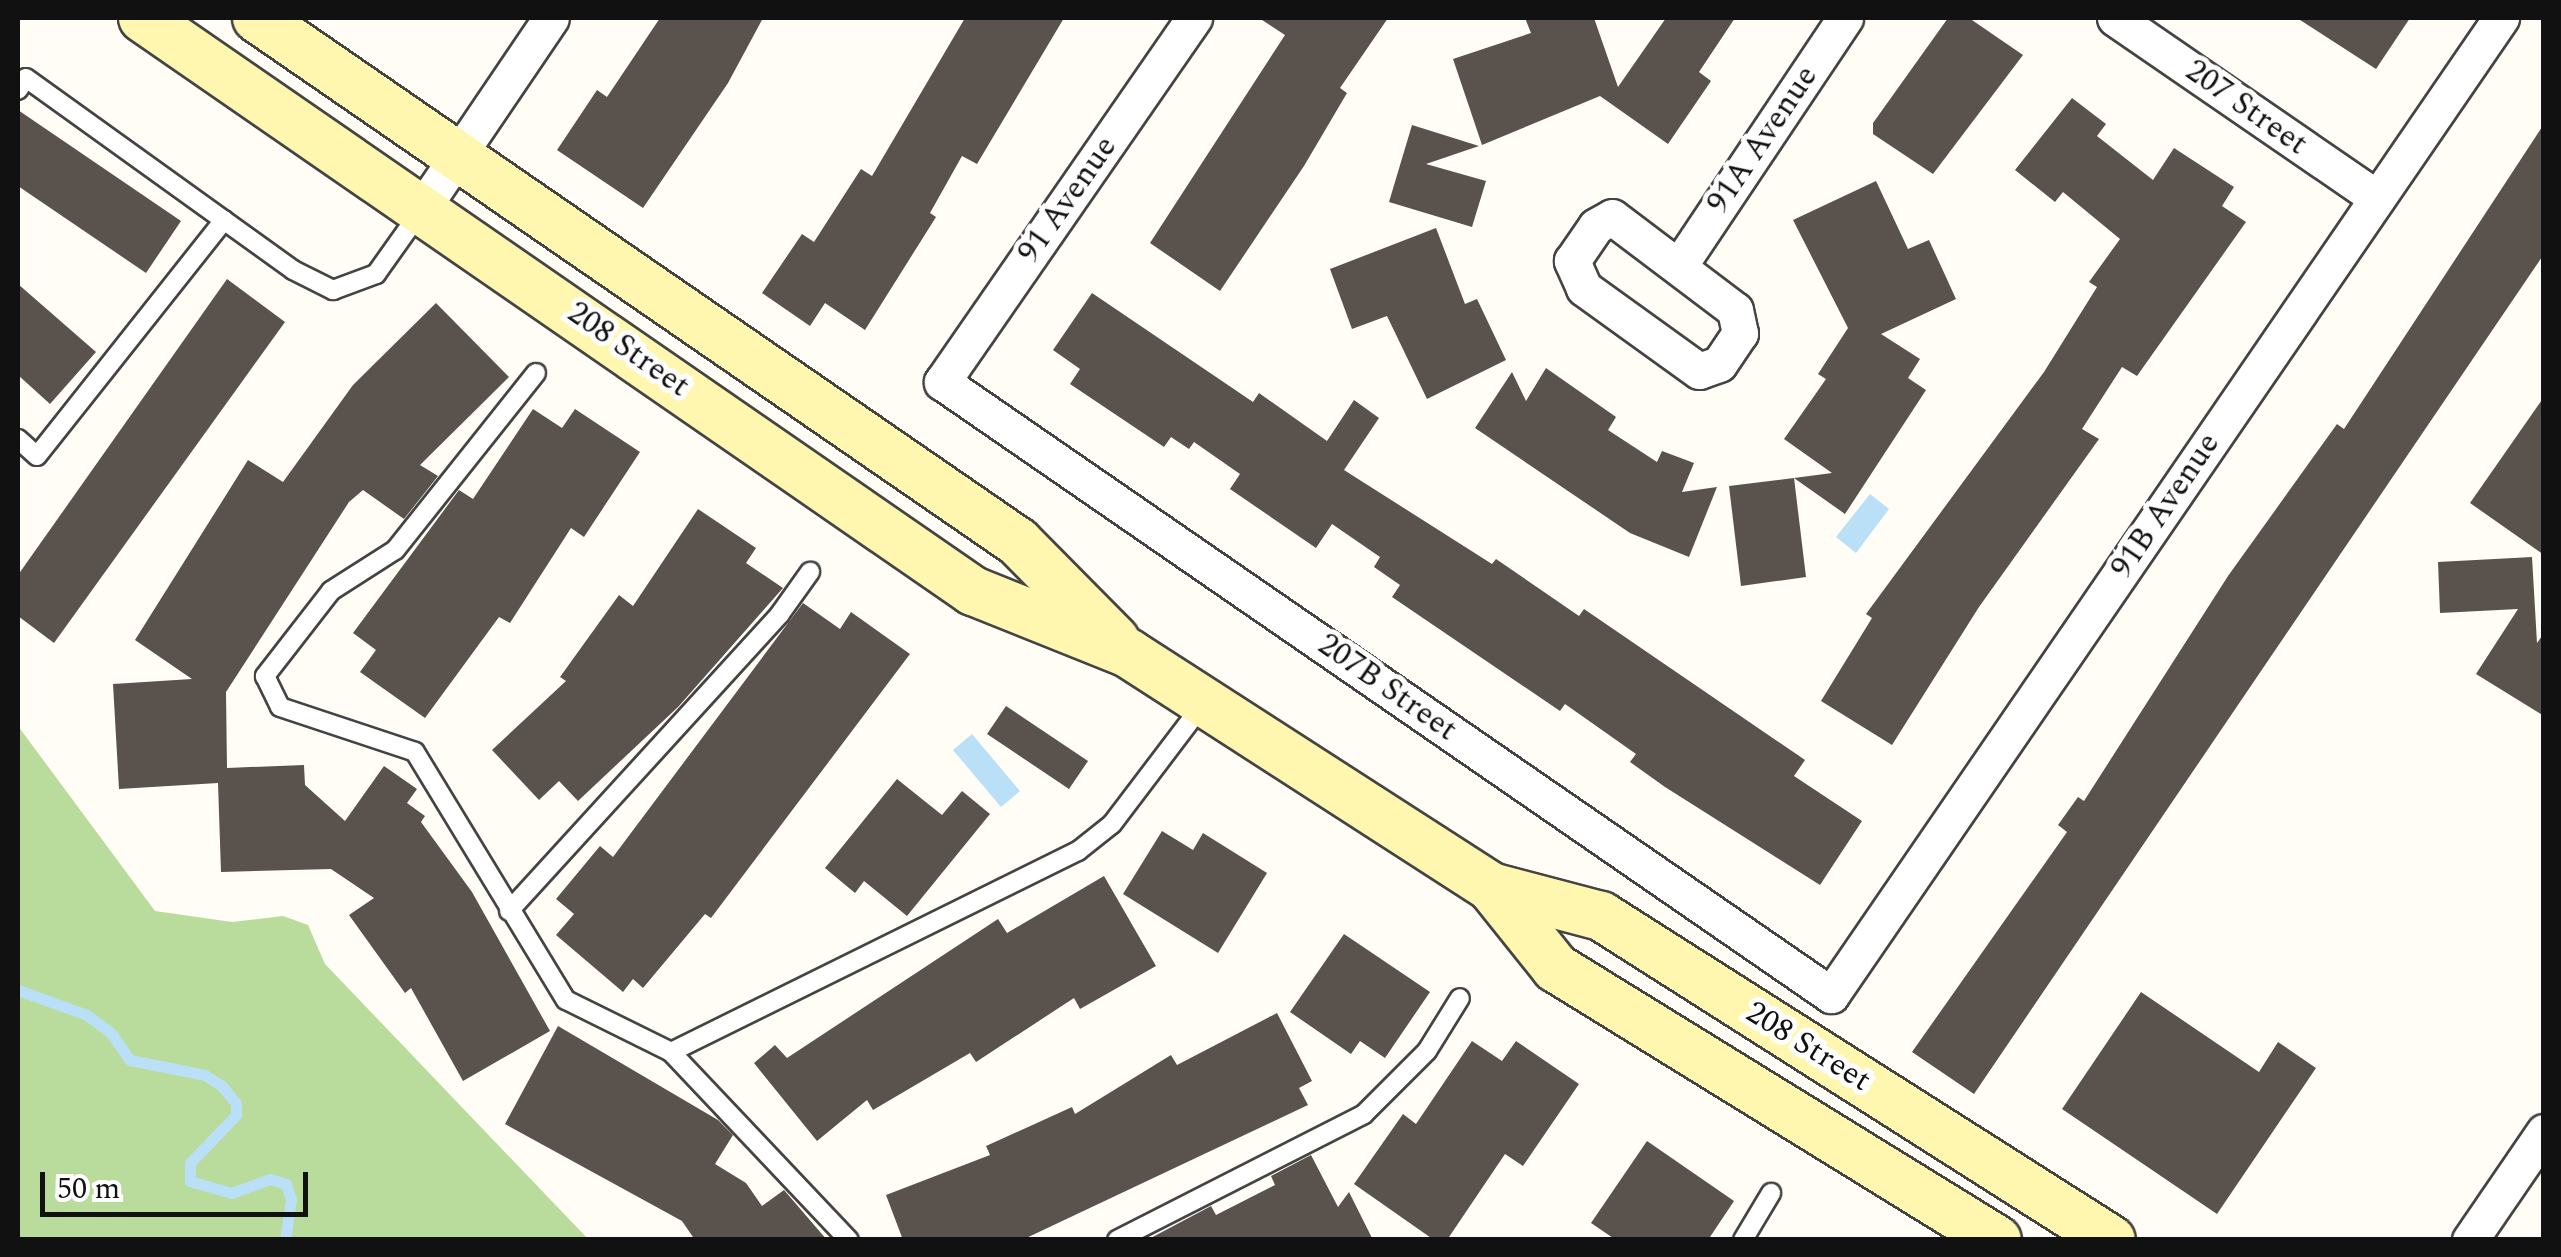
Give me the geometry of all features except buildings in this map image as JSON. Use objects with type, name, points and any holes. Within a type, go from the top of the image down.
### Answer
[{"type":"main road","name":"208 Street","points":[[143,18],[423,207],[972,591],[1128,653],[1491,887],[1601,916],[2111,1240]]},
{"type":"main road","name":"208 Street","points":[[257,18],[460,152],[1018,542],[1128,653]]},
{"type":"main road","name":"208 Street","points":[[1491,887],[1556,968],[1998,1240]]},
{"type":"street","points":[[423,207],[551,18]]},
{"type":"street","name":"91 Avenue","points":[[942,382],[1194,18]]},
{"type":"street","name":"91A Avenue","points":[[1681,263],[1845,18]]},
{"type":"street","name":"207 Street","points":[[2115,18],[2377,198]]},
{"type":"street","name":"91B Avenue","points":[[1831,994],[2502,18]]},
{"type":"street","points":[[1612,216],[1681,263],[1735,310],[1740,334],[1719,364],[1699,372],[1584,288],[1572,261],[1596,226],[1612,216]]},
{"type":"street","name":"207B Street","points":[[942,382],[1831,994]]},
{"type":"street","points":[[2470,1240],[2544,1132]]},
{"type":"lane","points":[[18,90],[26,78],[224,220],[333,290],[376,274],[423,207]]},
{"type":"lane","points":[[18,439],[37,456],[224,220]]},
{"type":"lane","points":[[536,373],[395,550],[331,591],[265,676],[280,706],[416,752],[509,912],[566,1000],[671,1052],[850,1240]]},
{"type":"lane","points":[[509,912],[780,614],[810,572]]},
{"type":"lane","points":[[671,1052],[1078,851],[1112,824],[1205,702]]},
{"type":"lane","points":[[1117,1240],[1364,1114],[1426,1051],[1460,998]]},
{"type":"lane","points":[[1743,1240],[1771,1193]]},
{"type":"green space","points":[[18,726],[155,911],[232,922],[283,916],[308,925],[325,964],[588,1239],[18,1239]]},
{"type":"water","points":[[1870,494],[1889,509],[1856,553],[1836,537]]},
{"type":"water","points":[[972,734],[1020,791],[1001,807],[953,750]]},
{"type":"waterway","points":[[18,990],[87,1015],[111,1033],[130,1060],[205,1075],[222,1086],[236,1103],[236,1115],[190,1163],[190,1181],[231,1193],[270,1179],[286,1184],[291,1199],[285,1240]]}]
